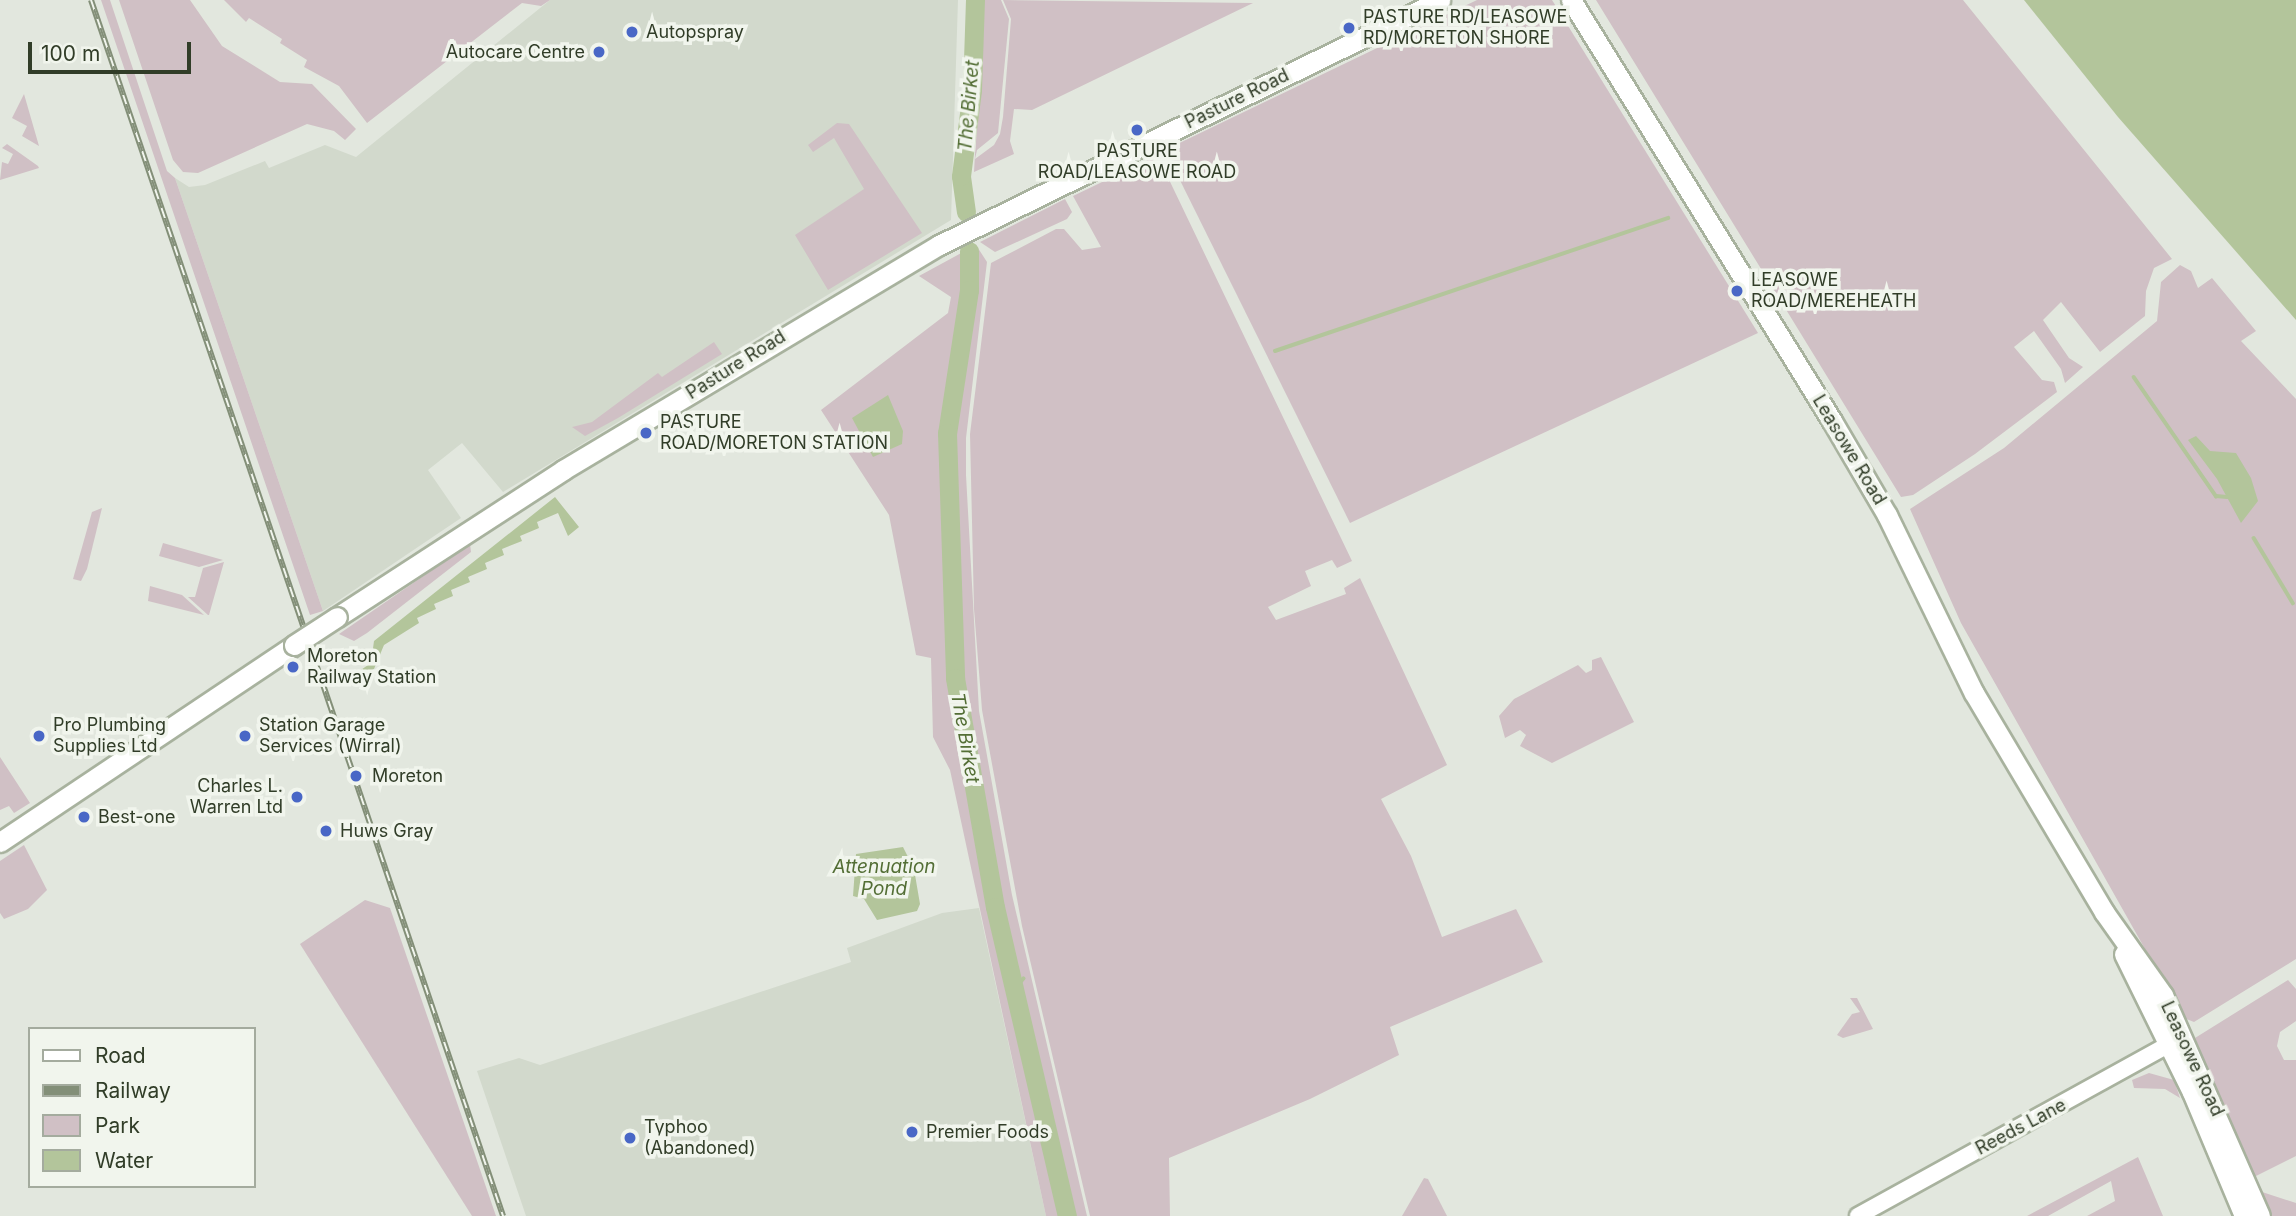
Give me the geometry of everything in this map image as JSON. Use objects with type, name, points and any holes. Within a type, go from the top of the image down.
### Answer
[{"type":"main road","name":"Pasture Road","points":[[0,842],[573,463],[939,245],[1440,0]]},
{"type":"main road","name":"Leasowe Road","points":[[1571,0],[1884,509],[1973,693],[2104,912],[2176,1041],[2260,1216]]},
{"type":"main road","name":"Leasowe Road","points":[[2176,1041],[2244,1216]]},
{"type":"street","name":"Reeds Lane","points":[[1858,1216],[2176,1041]]},
{"type":"shaded area","points":[[550,0],[958,0],[951,220],[503,492],[462,443],[428,470],[461,518],[323,611],[175,178],[189,187],[205,185],[265,161],[269,168],[325,145],[356,157]]},
{"type":"shaded area","points":[[979,908],[1046,1216],[526,1216],[477,1071],[519,1058],[540,1065],[851,962],[847,948],[942,913]]},
{"type":"green space","points":[[101,0],[110,0],[167,171],[175,178],[323,611],[310,615]]},
{"type":"green space","points":[[119,0],[190,0],[222,46],[280,82],[312,84],[356,129],[345,140],[334,131],[307,124],[198,173],[183,172],[173,160]]},
{"type":"green space","points":[[224,0],[550,0],[541,6],[522,3],[367,123],[339,86],[304,67],[307,60],[280,43],[282,39],[249,18],[246,22]]},
{"type":"green space","points":[[984,0],[1001,0],[1009,19],[998,133],[977,150],[975,159],[994,145],[1000,134],[1003,117],[1011,19],[1003,0],[1253,3],[1032,110],[1014,109],[1010,141],[1014,154],[974,172]]},
{"type":"green space","points":[[1477,0],[1552,0],[1758,333],[1350,523],[1165,150]]},
{"type":"green space","points":[[1596,0],[1963,0],[2172,259],[2154,268],[2146,291],[2145,316],[2100,352],[2061,302],[2043,320],[2069,358],[2083,367],[2065,383],[2061,369],[2034,331],[2014,347],[2042,380],[2054,382],[2057,392],[1975,454],[1913,495],[1901,497]]},
{"type":"green space","points":[[24,94],[39,146],[22,136],[27,126],[12,118]]},
{"type":"green space","points":[[837,123],[849,124],[922,233],[828,290],[795,235],[864,189],[834,138],[813,152],[808,145]]},
{"type":"green space","points":[[7,144],[39,168],[0,180],[2,162],[8,164],[13,154],[2,148]]},
{"type":"green space","points":[[1150,159],[1162,165],[1352,561],[1337,568],[1332,560],[1305,571],[1311,586],[1268,607],[1276,620],[1346,594],[1344,588],[1360,578],[1447,765],[1381,799],[1411,856],[1442,937],[1516,909],[1543,962],[1390,1027],[1399,1055],[1310,1099],[1169,1158],[1170,1216],[1090,1216],[1022,926],[982,710],[974,609],[970,434],[991,263],[1056,229],[1064,229],[1082,250],[1101,247],[1073,196]]},
{"type":"green space","points":[[1065,199],[1072,212],[1067,219],[995,252],[980,242]]},
{"type":"green space","points":[[976,245],[987,262],[966,438],[966,475],[979,711],[1012,895],[1087,1216],[1046,1216],[950,770],[933,737],[931,658],[916,655],[889,515],[821,410],[948,313],[951,297],[919,276]]},
{"type":"green space","points":[[2180,265],[2191,271],[2198,288],[2212,278],[2256,331],[2241,341],[2296,399],[2296,959],[2194,1022],[2184,1018],[1961,623],[1910,509],[2004,448],[2157,321],[2161,282]]},
{"type":"green space","points":[[714,342],[722,354],[618,418],[585,436],[572,427],[592,422],[658,373],[662,377]]},
{"type":"green space","points":[[102,508],[87,569],[81,581],[73,579],[92,512]]},
{"type":"green space","points":[[163,543],[223,560],[199,567],[159,556]]},
{"type":"green space","points":[[470,544],[471,552],[367,633],[354,641],[339,634]]},
{"type":"green space","points":[[224,562],[208,615],[188,597],[195,597],[203,568]]},
{"type":"green space","points":[[150,586],[182,595],[204,615],[148,601]]},
{"type":"green space","points":[[1601,657],[1634,722],[1552,763],[1520,746],[1526,735],[1520,730],[1505,738],[1499,716],[1514,699],[1578,665],[1586,673],[1592,670],[1592,660]]},
{"type":"green space","points":[[0,757],[30,803],[14,813],[9,806],[0,810]]},
{"type":"green space","points":[[24,845],[47,890],[28,909],[4,919],[0,913],[0,861]]},
{"type":"green space","points":[[365,900],[390,908],[496,1216],[472,1216],[300,944]]},
{"type":"green space","points":[[2288,980],[2296,989],[2296,1021],[2280,1032],[2277,1046],[2284,1060],[2296,1060],[2296,1156],[2254,1177],[2195,1038]]},
{"type":"green space","points":[[1850,998],[1857,998],[1873,1029],[1843,1038],[1837,1035],[1852,1014],[1860,1012]]},
{"type":"green space","points":[[2149,1073],[2174,1080],[2180,1098],[2165,1089],[2134,1088],[2132,1080]]},
{"type":"green space","points":[[2138,1157],[2163,1216],[2087,1216],[2115,1201],[2111,1181],[2048,1216],[2027,1216]]},
{"type":"green space","points":[[1424,1178],[1428,1179],[1447,1216],[1402,1216]]},
{"type":"green space","points":[[2259,1191],[2296,1203],[2296,1216],[2269,1216]]},
{"type":"water","points":[[2024,0],[2296,0],[2296,320],[2118,117]]},
{"type":"water","points":[[888,395],[903,431],[902,444],[873,457],[852,418]]},
{"type":"water","points":[[2196,436],[2210,451],[2236,453],[2251,478],[2258,501],[2241,523],[2217,479],[2188,440]]},
{"type":"water","points":[[555,497],[579,527],[568,536],[558,513],[537,522],[539,528],[520,536],[522,541],[502,549],[504,555],[485,563],[487,569],[468,577],[470,582],[451,590],[453,596],[434,604],[436,609],[417,618],[419,623],[384,645],[374,669],[354,681],[352,676],[371,663],[374,641]]},
{"type":"water","name":"Attenuation Pond","points":[[903,847],[914,869],[920,904],[917,911],[877,920],[864,899],[853,896],[856,854]]},
{"type":"waterway","name":"The Birket","points":[[966,212],[961,176],[972,90],[975,0]]},
{"type":"waterway","points":[[1275,351],[1668,218]]},
{"type":"waterway","name":"The Birket","points":[[969,251],[969,290],[947,433],[955,678],[995,907],[1067,1216]]},
{"type":"waterway","points":[[2134,377],[2216,496],[2227,497]]},
{"type":"waterway","points":[[2254,538],[2293,603]]},
{"type":"waterway","points":[[1013,991],[1023,979]]},
{"type":"railway","points":[[91,0],[503,1216]]},
{"type":"place","name":"PASTURE RD/LEASOWE RD/MORETON SHORE","points":[[1349,28]]},
{"type":"place","name":"Autopspray","points":[[632,32]]},
{"type":"place","name":"Autocare Centre","points":[[599,52]]},
{"type":"place","name":"PASTURE ROAD/LEASOWE ROAD","points":[[1137,130]]},
{"type":"place","name":"LEASOWE ROAD/MEREHEATH","points":[[1737,291]]},
{"type":"place","name":"PASTURE ROAD/MORETON STATION","points":[[646,433]]},
{"type":"place","name":"Moreton Railway Station","points":[[293,667]]},
{"type":"place","name":"Pro Plumbing Supplies Ltd","points":[[39,736]]},
{"type":"place","name":"Station Garage Services (Wirral)","points":[[245,736]]},
{"type":"place","name":"Moreton","points":[[356,776]]},
{"type":"place","name":"Charles L. Warren Ltd","points":[[297,797]]},
{"type":"place","name":"Best-one","points":[[84,817]]},
{"type":"place","name":"Huws Gray","points":[[326,831]]},
{"type":"place","name":"Premier Foods","points":[[912,1132]]},
{"type":"place","name":"Typhoo (Abandoned)","points":[[630,1138]]}]
